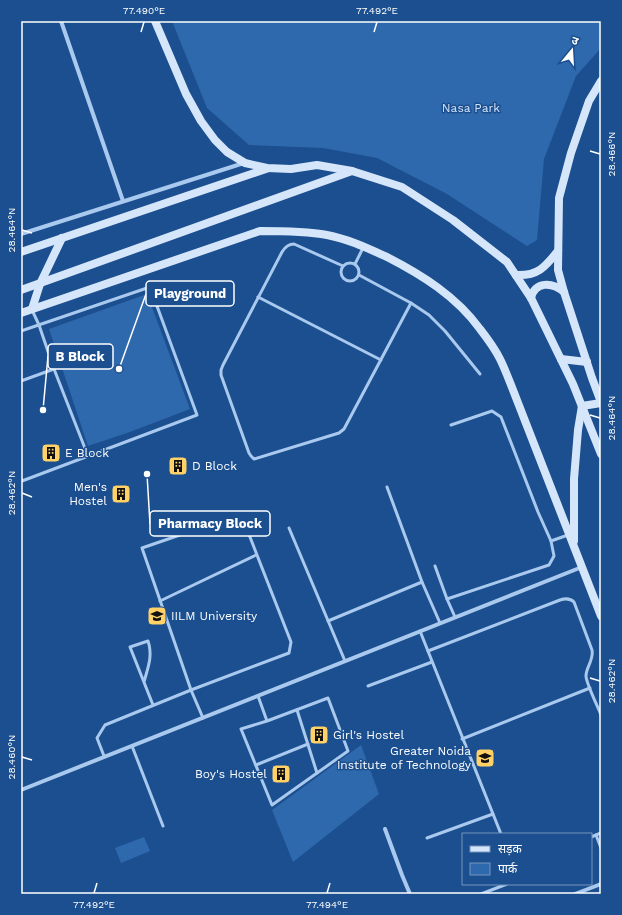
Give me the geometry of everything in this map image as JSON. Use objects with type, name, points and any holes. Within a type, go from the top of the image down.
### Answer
[{"type":"street","points":[[61,21],[123,201]]},
{"type":"street","points":[[155,21],[186,94],[201,121],[215,140],[227,152],[245,163],[267,168],[291,169],[317,165],[352,171],[402,187],[453,220],[507,262],[531,298],[561,359],[573,384],[601,454]]},
{"type":"street","points":[[582,406],[601,402],[586,362],[558,270],[560,198],[571,153],[589,101],[601,81]]},
{"type":"street","points":[[21,234],[245,163]]},
{"type":"street","points":[[21,252],[267,168]]},
{"type":"street","points":[[21,290],[352,171]]},
{"type":"street","points":[[21,313],[260,231],[300,232],[327,235],[351,241],[409,269],[441,289],[462,308],[480,328],[500,359],[601,616]]},
{"type":"street","points":[[32,309],[40,284],[62,238]]},
{"type":"street","points":[[516,275],[526,275],[543,268],[558,251]]},
{"type":"street","points":[[531,298],[532,293],[535,290],[544,285],[553,286],[564,292]]},
{"type":"street","points":[[561,359],[586,362]]},
{"type":"street","points":[[574,546],[574,479],[578,430],[582,406]]},
{"type":"street","points":[[21,790],[582,566]]},
{"type":"street","points":[[385,829],[410,894]]},
{"type":"street","points":[[574,894],[601,884]]},
{"type":"lane","points":[[344,266],[299,245],[289,244],[282,252],[223,365],[221,375],[249,453],[254,459],[339,434],[344,429],[411,302]]},
{"type":"lane","points":[[355,264],[363,246]]},
{"type":"lane","points":[[349,263],[355,264],[359,269],[360,275],[356,280],[353,282],[344,280],[341,274],[344,266],[349,263]]},
{"type":"lane","points":[[360,275],[411,302],[429,315],[445,331],[480,374]]},
{"type":"lane","points":[[21,331],[150,287],[197,415],[22,481],[21,479]]},
{"type":"lane","points":[[258,297],[381,360]]},
{"type":"lane","points":[[32,309],[88,456]]},
{"type":"lane","points":[[21,381],[54,369]]},
{"type":"lane","points":[[447,600],[549,565],[554,556],[551,541],[538,512],[501,417],[492,411],[451,424]]},
{"type":"lane","points":[[387,487],[422,582],[440,623]]},
{"type":"lane","points":[[104,756],[97,738],[105,725],[191,690],[289,653],[291,642],[241,514],[142,548],[191,690],[203,718]]},
{"type":"lane","points":[[289,528],[345,661]]},
{"type":"lane","points":[[551,541],[569,534]]},
{"type":"lane","points":[[160,601],[256,555]]},
{"type":"lane","points":[[434,566],[455,618]]},
{"type":"lane","points":[[328,621],[422,582]]},
{"type":"lane","points":[[428,651],[553,602],[567,598],[574,602],[592,650],[593,654],[586,676],[601,715]]},
{"type":"lane","points":[[420,631],[500,833]]},
{"type":"lane","points":[[144,682],[150,657],[148,641],[130,647],[153,705]]},
{"type":"lane","points":[[368,686],[432,662]]},
{"type":"lane","points":[[462,739],[590,688]]},
{"type":"lane","points":[[258,696],[267,721]]},
{"type":"lane","points":[[328,698],[348,751],[272,805],[241,728],[267,721],[297,710],[328,698]]},
{"type":"lane","points":[[297,710],[317,773]]},
{"type":"lane","points":[[256,765],[308,744]]},
{"type":"lane","points":[[132,746],[163,826]]},
{"type":"lane","points":[[427,838],[493,814]]},
{"type":"lane","points":[[592,837],[601,833]]},
{"type":"lane","points":[[596,835],[601,848]]},
{"type":"lane","points":[[481,894],[504,885]]},
{"type":"green space","name":"Nasa Park","points":[[172,21],[601,21],[601,48],[576,76],[544,159],[537,240],[527,246],[447,194],[377,158],[323,148],[249,145],[207,108]]},
{"type":"green space","points":[[147,294],[190,409],[88,446],[49,329]]},
{"type":"green space","points":[[361,745],[379,794],[293,862],[272,810]]},
{"type":"green space","points":[[144,837],[150,851],[121,863],[115,848]]},
{"type":"place","name":"Playground","points":[[119,369]]},
{"type":"place","name":"B Block","points":[[43,410]]},
{"type":"place","name":"E Block","points":[[51,453]]},
{"type":"place","name":"D Block","points":[[178,466]]},
{"type":"place","name":"Pharmacy Block","points":[[147,474]]},
{"type":"place","name":"Men's Hostel","points":[[121,494]]},
{"type":"place","name":"IILM University","points":[[157,616]]},
{"type":"place","name":"Girl's Hostel","points":[[319,735]]},
{"type":"place","name":"Greater Noida Institute of Technology","points":[[485,758]]},
{"type":"place","name":"Boy's Hostel","points":[[281,774]]}]
